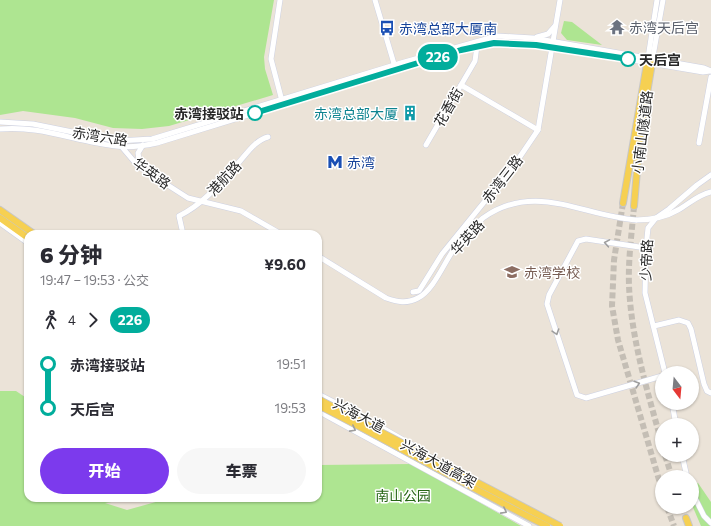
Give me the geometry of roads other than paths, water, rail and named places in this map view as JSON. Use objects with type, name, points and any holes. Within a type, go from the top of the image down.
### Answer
[{"type":"main road","name":"小南山隧道路","points":[[623,203],[650,61]]},
{"type":"main road","name":"小南山隧道路","points":[[634,206],[640,135],[650,61]]},
{"type":"main road","points":[[0,210],[28,230]]},
{"type":"main road","points":[[0,218],[24,235]]},
{"type":"main road","name":"兴海大道高架","points":[[322,401],[560,526]]},
{"type":"main road","name":"兴海大道高架","points":[[322,407],[547,526]]},
{"type":"main road","points":[[686,518],[689,526]]},
{"type":"street","points":[[280,0],[271,59],[282,102]]},
{"type":"street","points":[[375,0],[395,67]]},
{"type":"street","name":"赤湾三路","points":[[554,44],[562,0]]},
{"type":"street","name":"赤湾三路","points":[[413,292],[419,291],[442,254],[515,164],[538,130],[562,0]]},
{"type":"street","points":[[650,61],[657,0]]},
{"type":"street","points":[[650,61],[662,0]]},
{"type":"street","points":[[533,38],[548,34],[557,21]]},
{"type":"street","name":"赤湾六路","points":[[0,122],[33,124],[117,141],[135,141],[164,137],[490,37],[533,38],[554,44],[703,72],[711,71]]},
{"type":"street","name":"赤湾六路","points":[[395,67],[477,46],[508,42],[554,44]]},
{"type":"street","name":"花香街","points":[[426,145],[475,61],[477,46]]},
{"type":"street","points":[[699,143],[711,77]]},
{"type":"street","points":[[461,85],[538,130]]},
{"type":"street","name":"赤湾六路","points":[[0,129],[30,129],[121,146],[143,145],[180,137],[282,102]]},
{"type":"street","name":"港航路","points":[[182,230],[179,216],[201,202],[248,152],[263,138],[268,137]]},
{"type":"street","name":"华英路","points":[[117,141],[140,167],[188,198],[241,211],[274,230]]},
{"type":"street","points":[[140,167],[138,154],[143,145]]},
{"type":"street","name":"少帝路","points":[[664,366],[645,293],[648,228],[656,218],[669,209],[697,184],[711,175]]},
{"type":"street","name":"华英路","points":[[322,258],[386,298],[398,302],[408,302],[424,294],[454,249],[472,228],[483,218],[505,207],[526,201],[552,201],[609,216],[636,220],[656,218],[673,213],[696,198],[711,192]]},
{"type":"street","points":[[0,206],[33,230]]},
{"type":"street","points":[[0,223],[24,240]]},
{"type":"street","points":[[646,248],[590,239],[580,239],[576,243],[549,295],[548,304],[577,395],[586,398],[655,378]]},
{"type":"street","points":[[654,326],[679,320],[688,323],[691,329],[704,384],[707,391],[711,393]]},
{"type":"street","name":"兴海大道","points":[[322,396],[365,418],[462,473],[508,502],[542,526]]},
{"type":"street","name":"兴海大道","points":[[322,413],[529,526]]},
{"type":"street","points":[[699,507],[711,523]]},
{"type":"tunnel","points":[[623,203],[614,260],[612,306],[618,340],[656,470]]},
{"type":"tunnel","points":[[634,206],[629,265],[630,305],[641,366],[655,419]]},
{"type":"tunnel","points":[[667,462],[670,470]]},
{"type":"tunnel","points":[[670,514],[674,526]]},
{"type":"tunnel","points":[[685,514],[686,518]]},
{"type":"place","name":"赤湾天后宫","points":[[617,27]]},
{"type":"place","name":"赤湾总部大厦南","points":[[387,28]]},
{"type":"place","name":"天后宫","points":[[628,59]]},
{"type":"place","name":"赤湾接驳站","points":[[255,113]]},
{"type":"place","name":"赤湾总部大厦","points":[[410,113]]},
{"type":"place","name":"赤湾","points":[[335,162]]},
{"type":"place","name":"赤湾学校","points":[[512,272]]},
{"type":"park label","name":"南山公园","points":[[403,495]]}]
